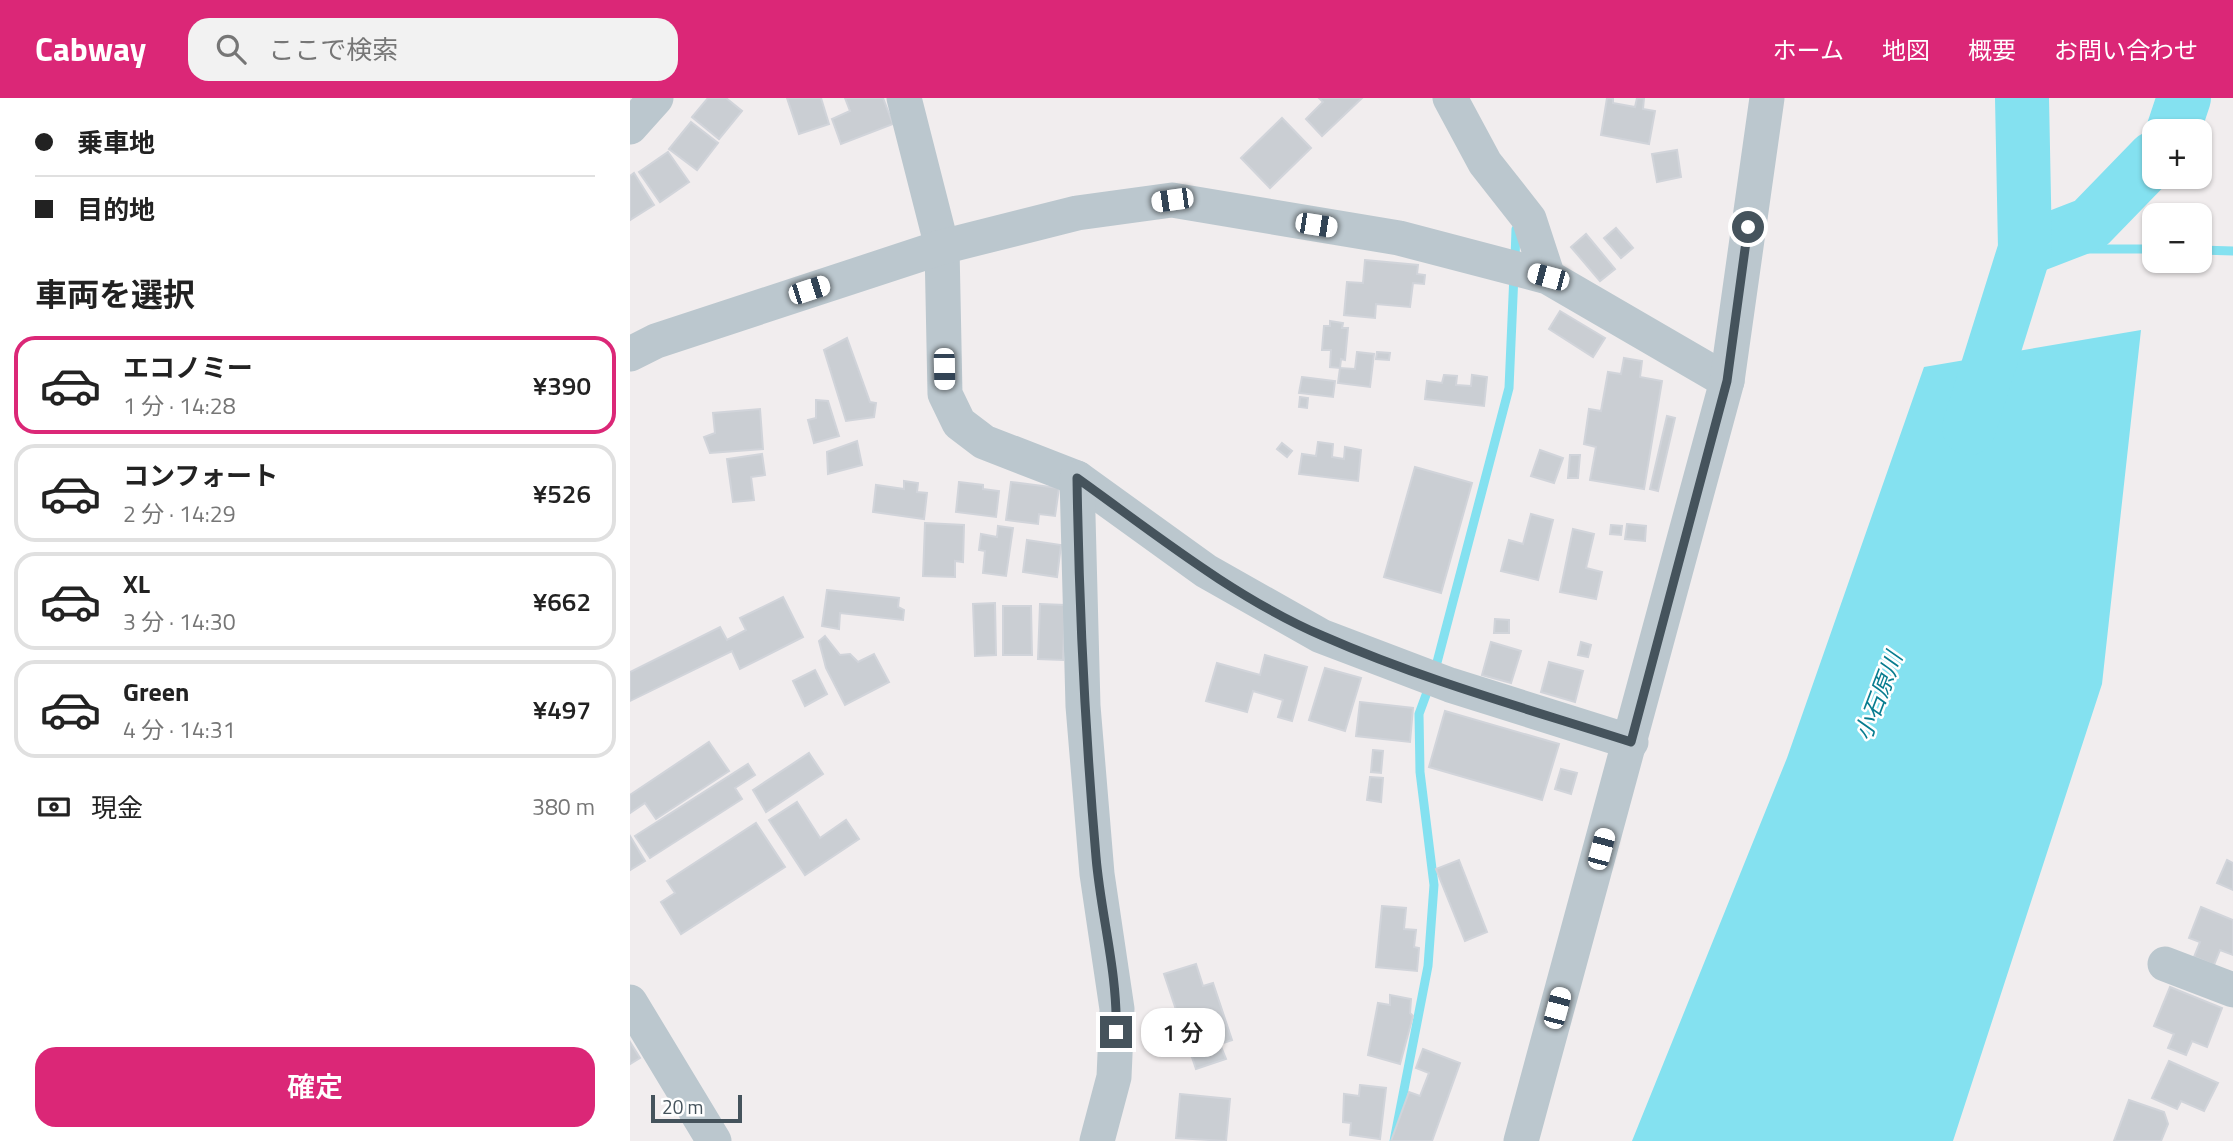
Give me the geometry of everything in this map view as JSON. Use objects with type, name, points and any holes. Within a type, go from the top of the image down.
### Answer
[{"type":"street","points":[[630,127],[656,98]]},
{"type":"street","points":[[904,98],[942,247],[945,394],[959,423],[984,442],[1077,478],[1206,571],[1321,636],[1450,685],[1631,742]]},
{"type":"street","points":[[1450,98],[1485,163],[1529,219],[1548,277]]},
{"type":"street","points":[[1521,1141],[1727,381],[1766,98]]},
{"type":"street","points":[[630,354],[656,341],[942,247],[1077,213],[1172,200],[1399,238],[1548,277],[1727,381]]},
{"type":"street","points":[[1077,478],[1083,706],[1097,874],[1116,1009],[1114,1077],[1097,1141]]},
{"type":"street","points":[[2165,964],[2233,990]]},
{"type":"street","points":[[630,1002],[714,1141]]},
{"type":"water","points":[[2141,330],[2102,684],[1953,1141],[1632,1141],[1787,758],[1924,367]]},
{"type":"building","points":[[708,98],[726,98],[742,111],[719,139],[692,117]]},
{"type":"building","points":[[787,98],[821,98],[829,124],[799,134]]},
{"type":"building","points":[[845,98],[883,98],[893,124],[841,144],[832,119],[850,111]]},
{"type":"building","points":[[1319,98],[1362,98],[1322,136],[1306,119],[1323,102]]},
{"type":"building","points":[[1607,98],[1613,98],[1613,103],[1635,107],[1637,98],[1644,98],[1643,109],[1655,111],[1649,144],[1601,135]]},
{"type":"building","points":[[1282,118],[1311,148],[1270,188],[1241,158]]},
{"type":"building","points":[[691,122],[718,143],[697,170],[669,149]]},
{"type":"building","points":[[1677,150],[1681,177],[1657,182],[1652,154]]},
{"type":"building","points":[[668,152],[689,182],[660,202],[639,172]]},
{"type":"building","points":[[634,173],[654,205],[630,220],[630,176]]},
{"type":"building","points":[[1616,228],[1633,248],[1621,258],[1604,238]]},
{"type":"building","points":[[1586,234],[1615,269],[1600,281],[1571,247]]},
{"type":"building","points":[[1365,260],[1418,265],[1417,274],[1425,275],[1424,284],[1413,283],[1410,307],[1376,304],[1375,318],[1344,315],[1347,282],[1363,283]]},
{"type":"building","points":[[1560,311],[1605,338],[1593,357],[1549,329]]},
{"type":"building","points":[[1330,321],[1343,323],[1342,328],[1348,328],[1345,360],[1341,359],[1340,368],[1330,367],[1331,350],[1322,350],[1324,326],[1330,326]]},
{"type":"building","points":[[847,338],[870,402],[876,403],[874,417],[846,421],[824,350]]},
{"type":"building","points":[[1357,352],[1374,354],[1370,387],[1338,383],[1340,368],[1355,369]]},
{"type":"building","points":[[1377,352],[1390,353],[1389,360],[1376,359]]},
{"type":"building","points":[[1624,358],[1642,361],[1640,377],[1662,381],[1644,489],[1590,480],[1596,447],[1584,444],[1589,409],[1601,411],[1608,372],[1621,374]]},
{"type":"building","points":[[1444,375],[1457,376],[1456,385],[1471,386],[1472,375],[1487,377],[1484,406],[1425,399],[1427,381],[1442,383]]},
{"type":"building","points":[[1302,377],[1335,381],[1333,397],[1299,393]]},
{"type":"building","points":[[1300,397],[1308,398],[1307,408],[1299,407]]},
{"type":"building","points":[[816,400],[828,401],[839,436],[814,443],[808,420],[816,418]]},
{"type":"building","points":[[760,409],[763,449],[710,453],[704,437],[715,433],[713,413]]},
{"type":"building","points":[[1667,416],[1675,418],[1658,491],[1650,489]]},
{"type":"building","points":[[857,441],[862,465],[828,474],[827,452]]},
{"type":"building","points":[[1318,442],[1333,444],[1332,457],[1344,459],[1345,447],[1361,450],[1358,481],[1299,474],[1302,454],[1316,456]]},
{"type":"building","points":[[1282,443],[1292,451],[1287,457],[1277,449]]},
{"type":"building","points":[[1540,450],[1563,458],[1554,483],[1531,476]]},
{"type":"building","points":[[762,454],[765,475],[751,477],[754,500],[733,502],[727,459]]},
{"type":"building","points":[[1570,455],[1580,455],[1578,478],[1568,478]]},
{"type":"building","points":[[1415,467],[1472,483],[1441,593],[1384,577]]},
{"type":"building","points":[[904,481],[918,483],[917,492],[927,493],[924,519],[873,512],[876,485],[904,489]]},
{"type":"building","points":[[959,482],[983,485],[983,489],[999,491],[996,517],[956,512]]},
{"type":"building","points":[[1011,482],[1059,488],[1055,516],[1039,514],[1038,524],[1006,520]]},
{"type":"building","points":[[1531,514],[1553,520],[1538,580],[1501,571],[1509,540],[1523,544]]},
{"type":"building","points":[[925,523],[964,525],[963,562],[955,561],[955,577],[923,576]]},
{"type":"building","points":[[1627,524],[1646,526],[1645,541],[1625,539]]},
{"type":"building","points":[[1611,525],[1622,526],[1621,535],[1610,534]]},
{"type":"building","points":[[998,526],[1013,528],[1006,576],[983,573],[985,551],[979,550],[981,534],[997,537]]},
{"type":"building","points":[[1573,529],[1594,534],[1586,568],[1602,572],[1596,599],[1560,592]]},
{"type":"building","points":[[1027,540],[1061,545],[1057,577],[1023,572]]},
{"type":"building","points":[[827,590],[899,598],[898,607],[904,610],[903,620],[840,613],[839,629],[822,626]]},
{"type":"building","points":[[783,597],[803,637],[740,669],[732,651],[630,701],[630,672],[720,627],[727,640],[746,630],[740,618]]},
{"type":"building","points":[[995,603],[996,655],[975,656],[973,604]]},
{"type":"building","points":[[1040,604],[1065,605],[1063,660],[1038,659]]},
{"type":"building","points":[[1003,606],[1031,606],[1032,655],[1003,655]]},
{"type":"building","points":[[1495,619],[1509,620],[1509,633],[1494,633]]},
{"type":"building","points":[[825,636],[840,655],[850,654],[858,662],[874,654],[889,682],[845,705],[826,668],[819,641]]},
{"type":"building","points":[[1491,642],[1521,651],[1511,683],[1482,675]]},
{"type":"building","points":[[1581,642],[1591,645],[1588,657],[1578,655]]},
{"type":"building","points":[[1265,655],[1307,667],[1292,721],[1278,717],[1283,700],[1253,691],[1247,712],[1206,701],[1217,663],[1260,675]]},
{"type":"building","points":[[1549,662],[1583,671],[1575,702],[1541,692]]},
{"type":"building","points":[[1325,668],[1361,678],[1345,731],[1309,720]]},
{"type":"building","points":[[815,670],[827,694],[805,706],[793,681]]},
{"type":"building","points":[[1360,702],[1413,708],[1410,742],[1356,736]]},
{"type":"building","points":[[1445,711],[1559,744],[1542,800],[1429,767]]},
{"type":"building","points":[[709,742],[729,771],[656,819],[645,803],[630,813],[630,795]]},
{"type":"building","points":[[1373,750],[1383,751],[1381,773],[1371,772]]},
{"type":"building","points":[[809,753],[823,774],[766,812],[753,790]]},
{"type":"building","points":[[748,764],[755,775],[735,788],[742,799],[650,858],[635,836]]},
{"type":"building","points":[[1561,769],[1577,773],[1571,794],[1555,789]]},
{"type":"building","points":[[1370,777],[1383,778],[1381,802],[1367,800]]},
{"type":"building","points":[[797,802],[820,838],[846,820],[859,839],[805,875],[769,820]]},
{"type":"building","points":[[756,823],[785,867],[681,934],[661,902],[675,893],[667,881]]},
{"type":"building","points":[[630,836],[645,861],[630,870]]},
{"type":"building","points":[[1459,860],[1487,932],[1465,941],[1436,869]]},
{"type":"building","points":[[2227,860],[2233,863],[2233,890],[2217,883]]},
{"type":"building","points":[[1382,906],[1406,908],[1404,929],[1416,930],[1414,947],[1419,948],[1417,971],[1376,967]]},
{"type":"building","points":[[2201,907],[2233,920],[2233,955],[2220,950],[2214,965],[2194,957],[2200,942],[2189,938]]},
{"type":"building","points":[[1196,964],[1203,986],[1213,983],[1232,1040],[1220,1044],[1226,1059],[1196,1069],[1164,974]]},
{"type":"building","points":[[2170,987],[2222,1008],[2207,1047],[2192,1041],[2186,1055],[2168,1048],[2174,1034],[2154,1026]]},
{"type":"building","points":[[1390,995],[1411,999],[1410,1013],[1413,1016],[1400,1064],[1368,1055],[1378,1003],[1390,1005]]},
{"type":"building","points":[[630,1042],[640,1058],[630,1064]]},
{"type":"building","points":[[1423,1049],[1460,1063],[1432,1141],[1391,1141],[1409,1092],[1420,1096],[1429,1073],[1416,1068]]},
{"type":"building","points":[[2169,1061],[2218,1083],[2204,1111],[2181,1101],[2177,1109],[2152,1098]]},
{"type":"building","points":[[1360,1085],[1386,1088],[1380,1139],[1350,1135],[1351,1123],[1343,1122],[1344,1094],[1359,1096]]},
{"type":"building","points":[[1180,1094],[1230,1099],[1226,1141],[1176,1138]]},
{"type":"building","points":[[2129,1100],[2164,1112],[2168,1124],[2161,1141],[2114,1141]]},
{"type":"waterway","name":"小石原川","points":[[1969,428],[2025,249],[2022,98]]},
{"type":"waterway","name":"小石原川","points":[[2177,119],[2184,98]]},
{"type":"waterway","name":"小石原川","points":[[2025,249],[2090,224],[2142,170]]},
{"type":"waterway","points":[[1515,260],[1516,229]]},
{"type":"waterway","points":[[2025,249],[2142,249]]},
{"type":"waterway","points":[[2212,250],[2233,251]]},
{"type":"waterway","points":[[1435,670],[1509,388],[1514,274]]},
{"type":"waterway","points":[[1394,1141],[1428,966],[1434,885],[1420,772],[1419,714],[1430,684]]},
{"type":"route","points":[[1116,1032],[1112,959],[1097,874],[1083,706],[1077,478],[1206,571],[1321,636],[1450,685],[1631,742],[1727,381],[1748,227]]}]
